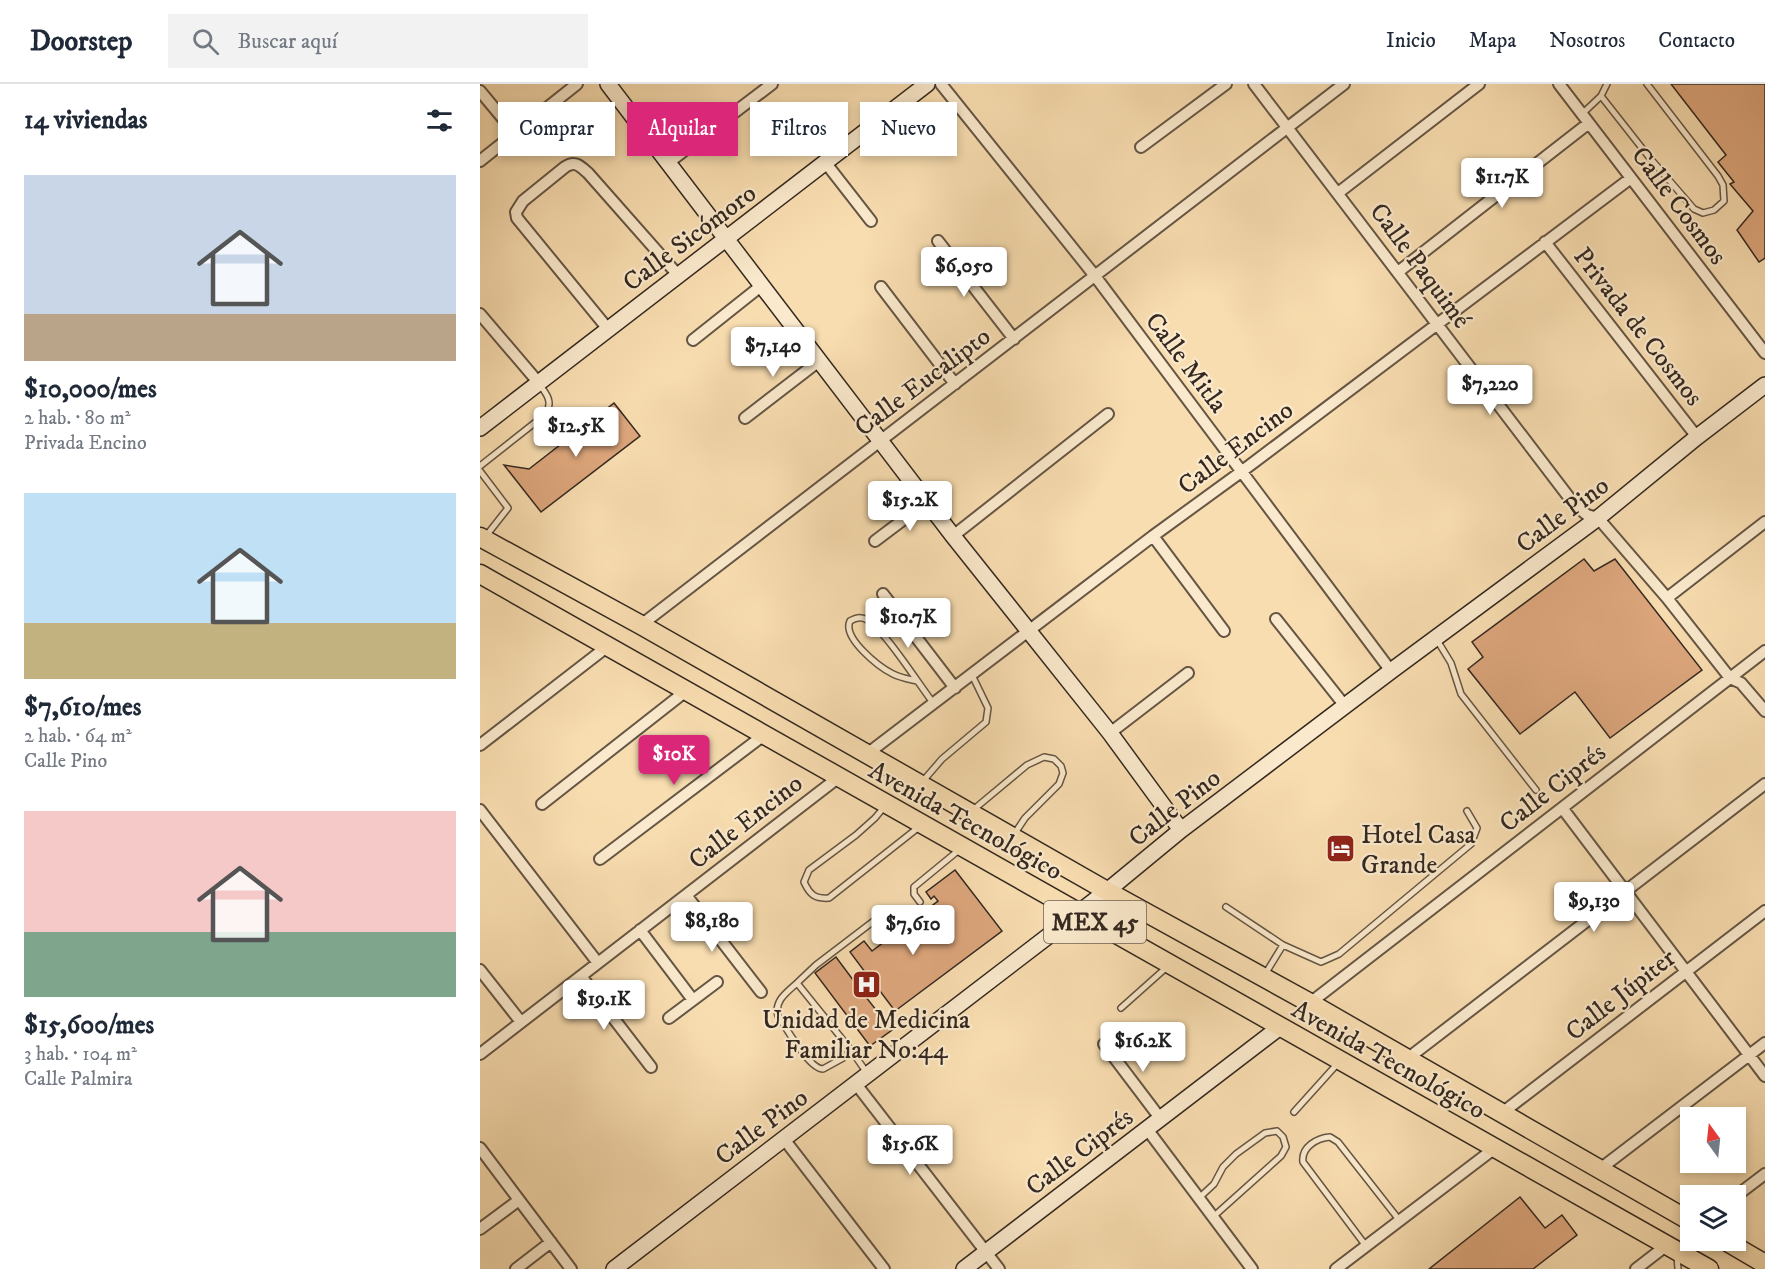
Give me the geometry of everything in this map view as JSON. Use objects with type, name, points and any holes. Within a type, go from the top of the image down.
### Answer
[{"type":"main road","name":"Avenida Tecnológico","points":[[482,538],[641,625],[1107,891],[1310,1003],[1680,1215]]},
{"type":"main road","name":"Avenida Tecnológico","points":[[480,574],[1495,1148],[1674,1255],[1709,1269]]},
{"type":"main road","points":[[1743,1251],[1765,1264]]},
{"type":"street","points":[[554,102],[577,84]]},
{"type":"street","points":[[668,163],[772,84]]},
{"type":"street","name":"Calle Sicómoro","points":[[480,429],[927,84]]},
{"type":"street","name":"Calle Mitla","points":[[942,84],[1095,276],[1391,670]]},
{"type":"street","points":[[1141,147],[1226,84]]},
{"type":"street","name":"Calle Paquimé","points":[[1254,84],[1574,504],[1587,515],[1598,518],[1667,598],[1730,678],[1741,683],[1765,711]]},
{"type":"street","name":"Calle Eucalipto","points":[[641,625],[1344,84]]},
{"type":"street","points":[[1338,193],[1479,84]]},
{"type":"street","name":"Calle Cosmos","points":[[1559,84],[1765,353]]},
{"type":"street","points":[[613,86],[725,239],[1028,633],[1110,733],[1181,830]]},
{"type":"street","points":[[480,91],[498,113]]},
{"type":"street","points":[[1398,272],[1585,119]]},
{"type":"street","points":[[480,161],[498,147]]},
{"type":"street","points":[[825,162],[871,221]]},
{"type":"street","points":[[608,329],[517,218],[516,212],[523,201],[570,163],[579,165],[595,180],[678,275]]},
{"type":"street","name":"Calle Encino","points":[[867,754],[1630,178]]},
{"type":"street","points":[[938,241],[1014,339]]},
{"type":"street","name":"Privada de Cosmos","points":[[1545,242],[1697,437]]},
{"type":"street","points":[[693,340],[761,286]]},
{"type":"street","points":[[880,287],[955,384]]},
{"type":"street","points":[[480,314],[538,382]]},
{"type":"street","points":[[746,418],[819,361]]},
{"type":"street","name":"Calle Pino","points":[[614,1269],[1079,913],[1181,830],[1391,670],[1598,518],[1765,385]]},
{"type":"street","points":[[953,536],[1108,414]]},
{"type":"street","points":[[875,541],[928,501]]},
{"type":"street","points":[[1667,598],[1765,522]]},
{"type":"street","points":[[1153,536],[1224,631]]},
{"type":"street","points":[[883,594],[955,688]]},
{"type":"street","points":[[1276,619],[1345,706]]},
{"type":"street","points":[[480,744],[608,646]]},
{"type":"street","name":"Calle Ciprés","points":[[1310,1003],[1765,651]]},
{"type":"street","points":[[1110,733],[1188,673]]},
{"type":"street","points":[[542,804],[686,691]]},
{"type":"street","points":[[600,859],[764,735]]},
{"type":"street","name":"Calle Encino","points":[[480,1054],[839,777]]},
{"type":"street","points":[[1407,1059],[1765,784]]},
{"type":"street","points":[[1563,809],[1765,1076]]},
{"type":"street","points":[[480,810],[598,963]]},
{"type":"street","points":[[686,896],[761,992]]},
{"type":"street","name":"Calle Júpiter","points":[[1503,1113],[1765,911]]},
{"type":"street","points":[[640,930],[693,1000]]},
{"type":"street","points":[[480,970],[521,1022]]},
{"type":"street","points":[[581,976],[651,1067]]},
{"type":"street","points":[[669,1018],[717,982]]},
{"type":"street","name":"Calle Ciprés","points":[[964,1269],[1280,1027]]},
{"type":"street","points":[[1600,1169],[1765,1043]]},
{"type":"street","points":[[1104,1044],[1160,1119]]},
{"type":"street","points":[[862,1079],[999,1269]]},
{"type":"street","points":[[1147,1129],[1252,1269]]},
{"type":"street","points":[[784,1139],[884,1269]]},
{"type":"street","points":[[1336,1269],[1495,1148]]},
{"type":"street","points":[[481,1150],[571,1269]]},
{"type":"street","points":[[1746,1188],[1765,1174]]},
{"type":"street","points":[[480,1229],[519,1200]]},
{"type":"street","points":[[516,1269],[550,1242]]},
{"type":"street","points":[[1636,1269],[1674,1255]]},
{"type":"lane","points":[[1585,119],[1607,84]]},
{"type":"lane","points":[[1601,96],[1694,209],[1702,213],[1713,210],[1724,201],[1723,185],[1647,84]]},
{"type":"lane","points":[[480,466],[546,414],[550,403],[538,382]]},
{"type":"lane","points":[[480,471],[508,508],[482,538]]},
{"type":"lane","points":[[917,681],[904,678],[882,667],[852,638],[847,626],[850,621],[859,617],[867,619],[873,625],[917,681],[934,704]]},
{"type":"lane","points":[[1435,638],[1452,663],[1461,693],[1536,790]]},
{"type":"lane","points":[[920,784],[942,759],[986,722],[988,708],[972,675]]},
{"type":"lane","points":[[970,813],[1027,765],[1044,757],[1054,759],[1061,766],[1063,773],[1059,784],[1025,818],[1012,837]]},
{"type":"lane","points":[[886,805],[875,818],[809,870],[804,882],[811,894],[820,899],[829,898],[923,825]]},
{"type":"lane","points":[[1226,907],[1283,945],[1321,962],[1339,954],[1472,844],[1477,828],[1467,811]]},
{"type":"lane","points":[[920,902],[914,894],[914,887],[963,847]]},
{"type":"lane","points":[[851,1050],[843,1058],[823,1069],[815,1067],[776,1010],[780,999],[816,965],[879,917]]},
{"type":"lane","points":[[1263,977],[1283,945]]},
{"type":"lane","points":[[1121,1008],[1170,964]]},
{"type":"lane","points":[[797,983],[851,1050],[862,1079]]},
{"type":"lane","points":[[1294,1112],[1340,1060]]},
{"type":"lane","points":[[1199,1198],[1214,1184],[1228,1161],[1252,1142],[1270,1130],[1277,1131],[1283,1137],[1286,1147],[1281,1156],[1213,1217]]},
{"type":"lane","points":[[1366,1246],[1303,1162],[1305,1151],[1315,1142],[1330,1137],[1338,1142],[1400,1221]]},
{"type":"building","points":[[1671,84],[1765,84],[1765,258],[1759,262],[1737,230],[1753,211],[1730,184],[1734,182],[1718,162],[1726,155]]},
{"type":"building","points":[[614,403],[640,436],[541,512],[504,465],[529,469]]},
{"type":"building","points":[[1584,559],[1594,571],[1615,559],[1702,670],[1610,738],[1575,692],[1520,734],[1468,669],[1483,657],[1472,642]]},
{"type":"building","points":[[955,870],[1002,931],[895,1011],[877,987],[865,996],[892,1030],[870,1046],[815,973],[836,957],[862,992],[874,984],[850,952],[864,941],[872,951],[938,901],[934,896],[931,899],[926,892]]},
{"type":"building","points":[[1520,1197],[1545,1228],[1562,1215],[1577,1235],[1533,1269],[1429,1269]]},
{"type":"place","name":"Hotel Casa Grande","points":[[1340,849]]},
{"type":"place","name":"Unidad de Medicina Familiar No:44","points":[[866,985]]}]
